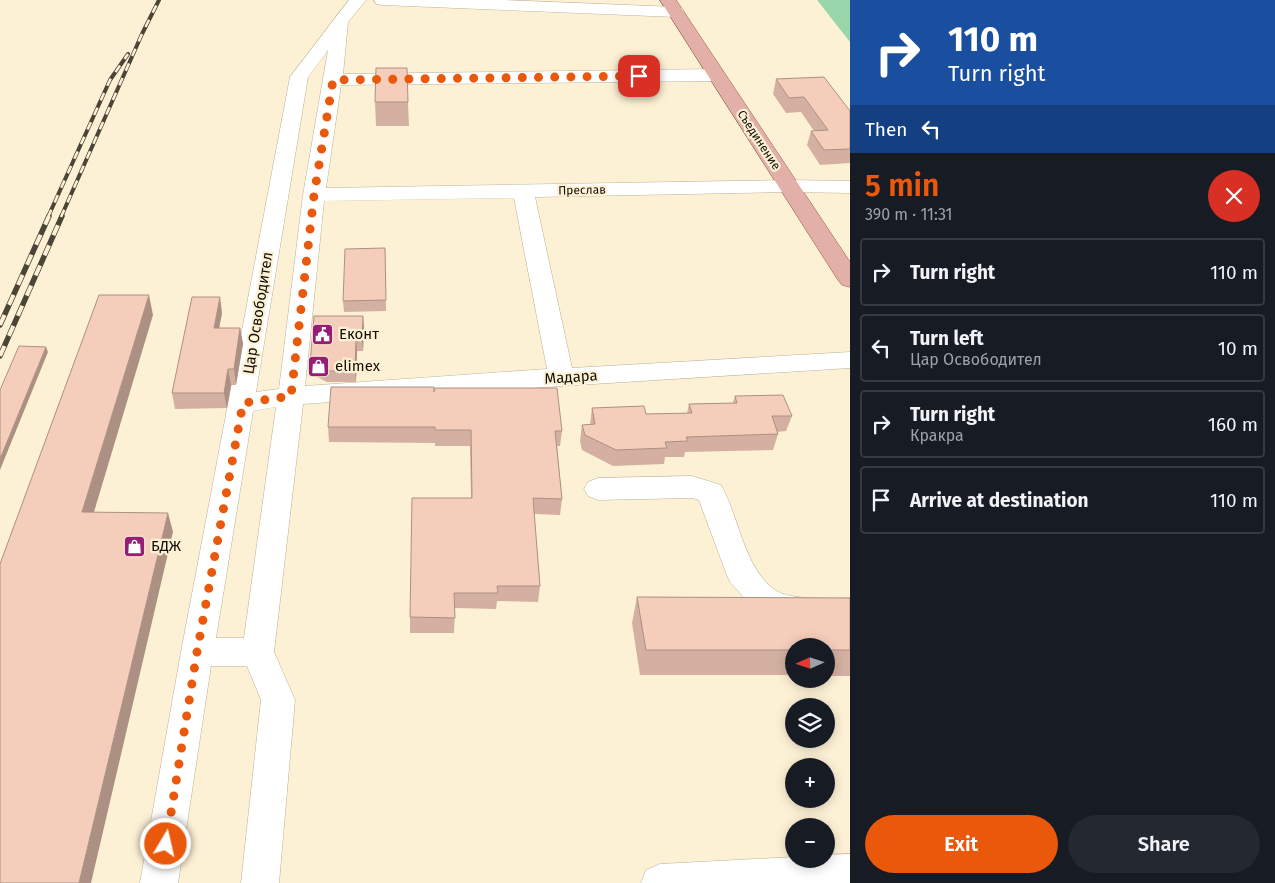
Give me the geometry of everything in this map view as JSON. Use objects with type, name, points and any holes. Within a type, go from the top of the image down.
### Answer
[{"type":"main road","name":"Съединение","points":[[672,6],[850,280]]},
{"type":"street","name":"Цар Освободител","points":[[159,883],[197,652],[243,403],[277,195],[299,77],[340,21],[358,0]]},
{"type":"street","points":[[382,0],[672,6]]},
{"type":"street","points":[[260,883],[278,700],[258,652],[291,396],[314,195],[333,80],[340,21]]},
{"type":"street","points":[[333,80],[715,74]]},
{"type":"street","name":"Преслав","points":[[314,195],[789,186],[850,187]]},
{"type":"street","points":[[523,191],[561,377]]},
{"type":"street","name":"Мадара","points":[[243,403],[291,396],[561,377],[850,360]]},
{"type":"street","points":[[598,490],[692,487],[712,493],[741,574],[765,600],[797,609],[829,612],[850,611]]},
{"type":"street","points":[[197,652],[258,652]]},
{"type":"street","points":[[660,883],[850,873]]},
{"type":"green space","points":[[817,0],[850,0],[850,42]]},
{"type":"building","points":[[376,68],[407,68],[408,102],[375,102]]},
{"type":"building","points":[[824,77],[850,111],[850,149],[824,150],[811,131],[828,130],[804,97],[789,98],[776,79]]},
{"type":"building","points":[[385,248],[386,300],[343,301],[345,249]]},
{"type":"building","points":[[99,295],[149,295],[82,512],[168,513],[79,883],[0,883],[0,564]]},
{"type":"building","points":[[192,297],[220,297],[214,328],[240,328],[234,369],[228,369],[224,393],[172,393]]},
{"type":"building","points":[[314,316],[363,316],[362,340],[356,340],[355,371],[326,371],[310,364]]},
{"type":"building","points":[[19,346],[46,347],[0,459],[0,390]]},
{"type":"building","points":[[331,387],[434,387],[434,392],[435,388],[557,388],[562,431],[555,431],[562,499],[533,498],[540,586],[497,586],[498,593],[454,593],[455,618],[410,617],[412,498],[472,498],[471,430],[435,430],[435,427],[328,427]]},
{"type":"building","points":[[783,395],[792,416],[772,416],[778,434],[686,437],[688,441],[665,442],[667,448],[616,450],[585,435],[582,425],[595,424],[592,408],[644,406],[646,414],[692,413],[689,404],[737,403],[735,396]]},
{"type":"building","points":[[637,597],[850,598],[850,650],[835,650],[835,638],[785,638],[785,650],[646,650]]},
{"type":"railway","points":[[61,217],[159,0]]},
{"type":"railway","points":[[48,217],[110,80],[128,54]]},
{"type":"railway","points":[[0,325],[49,216]]},
{"type":"railway","points":[[0,356],[62,216]]},
{"type":"place","name":"Еконт","points":[[323,334]]},
{"type":"place","name":"elimex","points":[[319,366]]},
{"type":"place","name":"БДЖ","points":[[135,546]]},
{"type":"route","points":[[166,844],[197,652],[243,403],[291,396],[314,195],[333,80],[639,76]]}]
